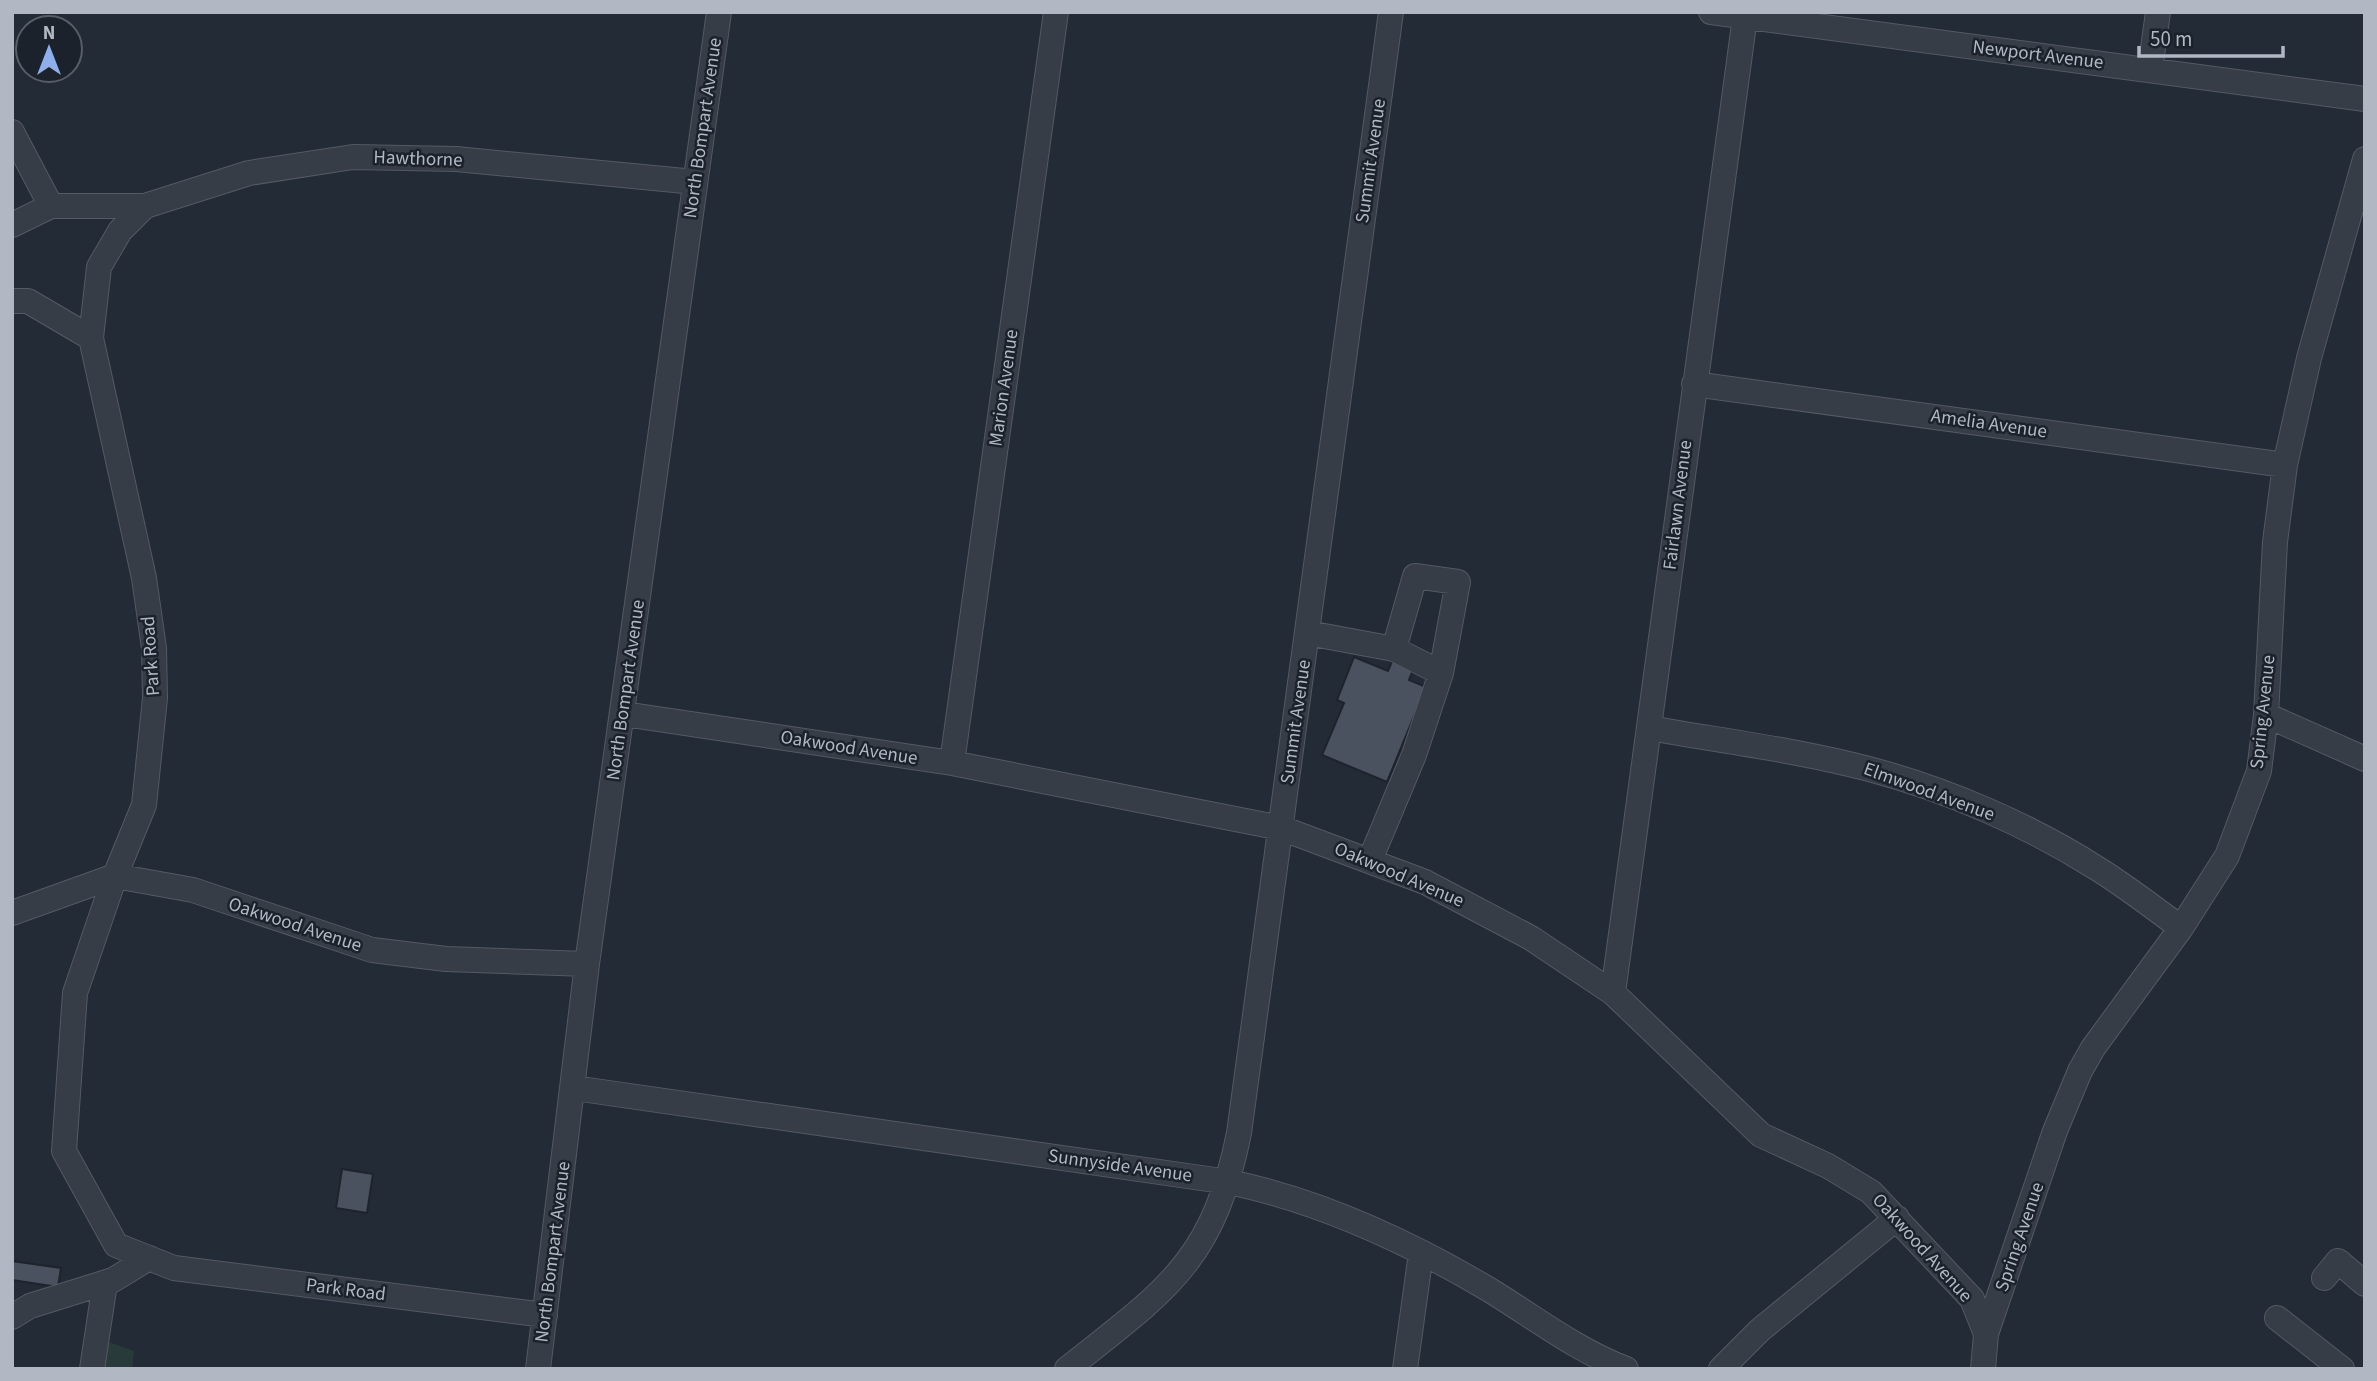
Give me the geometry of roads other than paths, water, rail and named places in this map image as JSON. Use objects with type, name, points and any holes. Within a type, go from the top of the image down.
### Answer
[{"type":"street","name":"North Bompart Avenue","points":[[538,1369],[587,964],[624,714],[719,12]]},
{"type":"street","name":"Marion Avenue","points":[[952,763],[1056,12]]},
{"type":"street","name":"Summit Avenue","points":[[1067,1369],[1146,1308],[1174,1281],[1201,1244],[1229,1182],[1239,1133],[1391,12]]},
{"type":"street","name":"Newport Avenue","points":[[1711,12],[2365,99]]},
{"type":"street","points":[[2150,70],[2158,12]]},
{"type":"street","name":"Fairlawn Avenue","points":[[1613,993],[1745,17]]},
{"type":"street","points":[[12,132],[51,206]]},
{"type":"street","name":"Hawthorne","points":[[145,206],[249,173],[354,157],[456,159],[695,182]]},
{"type":"street","name":"Spring Avenue","points":[[1986,1334],[2055,1131],[2080,1071],[2093,1048],[2181,928],[2227,856],[2259,771],[2266,715],[2275,542],[2285,465],[2309,358],[2365,159]]},
{"type":"street","points":[[12,225],[51,206],[145,206]]},
{"type":"street","name":"Park Road","points":[[145,206],[120,231],[99,267],[91,338],[144,578],[154,648],[155,698],[144,805],[115,876],[75,993],[64,1151],[116,1245],[174,1268],[545,1315]]},
{"type":"street","points":[[12,301],[28,301],[91,338]]},
{"type":"street","name":"Amelia Avenue","points":[[1694,384],[2285,465]]},
{"type":"street","points":[[1370,860],[1414,755],[1441,673],[1458,582],[1415,576],[1394,649]]},
{"type":"street","points":[[1308,633],[1394,649],[1441,673]]},
{"type":"street","name":"Oakwood Avenue","points":[[624,714],[952,763],[1281,828],[1426,882],[1531,938],[1613,993],[1761,1135],[1849,1178],[1871,1192],[1972,1299],[1986,1334],[1983,1369]]},
{"type":"street","points":[[2266,715],[2365,759]]},
{"type":"street","name":"Elmwood Avenue","points":[[1649,728],[1858,766],[1931,789],[1987,811],[2098,869],[2181,928]]},
{"type":"street","name":"Oakwood Avenue","points":[[12,913],[115,876],[194,890],[372,950],[446,959],[587,964]]},
{"type":"street","name":"Sunnyside Avenue","points":[[574,1088],[1229,1182],[1316,1206],[1367,1225],[1487,1289],[1593,1356],[1626,1369]]},
{"type":"street","points":[[1721,1369],[1760,1330],[1897,1218]]},
{"type":"street","points":[[1405,1369],[1421,1253]]},
{"type":"street","points":[[12,1317],[30,1306],[105,1283],[149,1258]]},
{"type":"street","points":[[2324,1278],[2338,1261],[2365,1284]]},
{"type":"street","points":[[92,1369],[105,1283]]},
{"type":"street","points":[[2277,1318],[2342,1369]]}]
